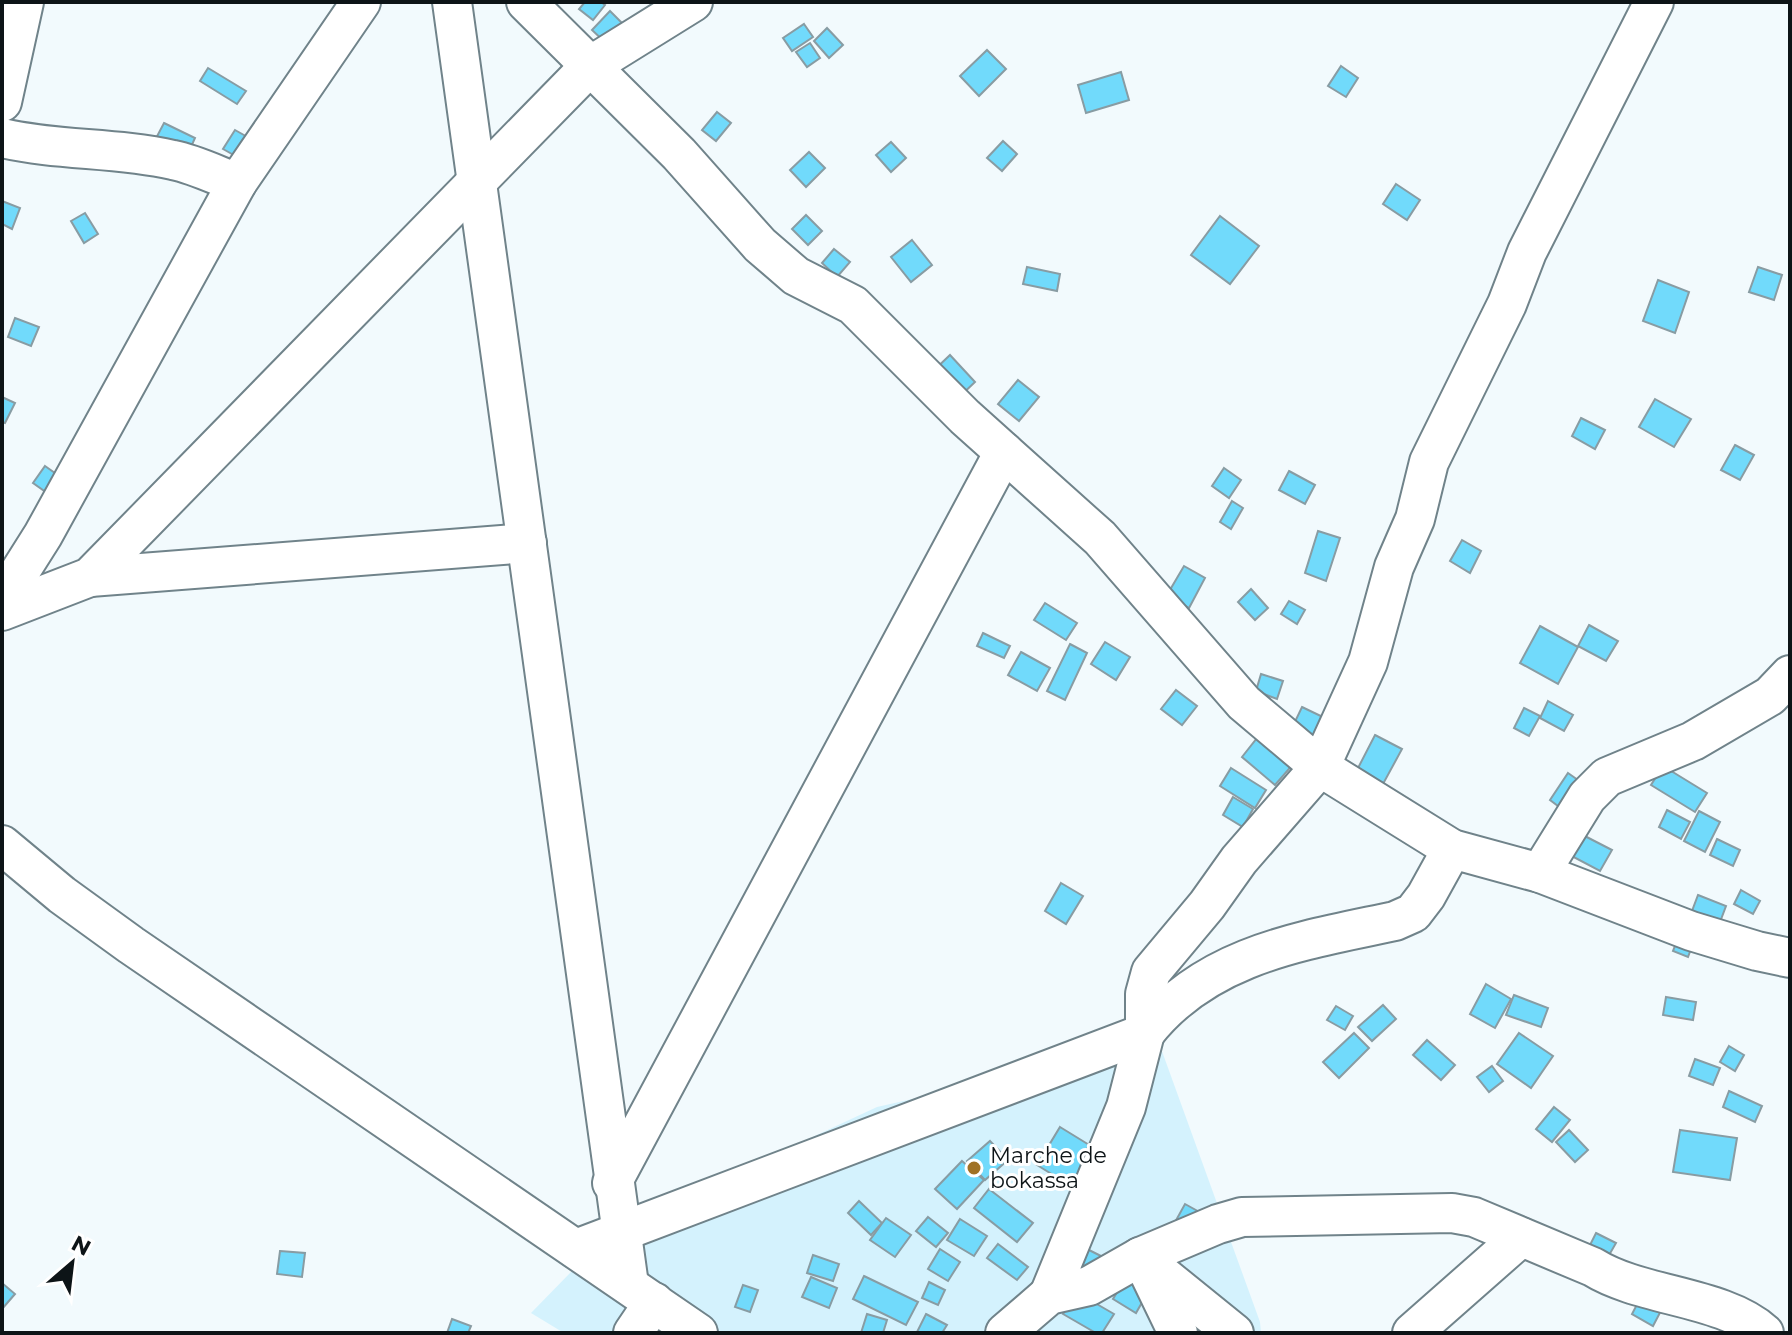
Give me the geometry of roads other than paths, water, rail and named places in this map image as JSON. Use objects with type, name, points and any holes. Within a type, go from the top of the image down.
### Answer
[{"type":"street","points":[[2,102],[24,2]]},
{"type":"street","points":[[2,600],[43,535],[237,183],[361,2]]},
{"type":"street","points":[[452,2],[621,1232],[639,1307]]},
{"type":"street","points":[[526,2],[679,154],[760,245],[796,276],[853,305],[965,417],[1100,538],[1244,703],[1320,767],[1452,849],[1540,873],[1691,931],[1790,958]]},
{"type":"street","points":[[90,577],[590,66],[693,2]]},
{"type":"street","points":[[1005,1333],[1049,1295],[1126,1107],[1145,1033],[1145,994],[1151,972],[1207,905],[1239,860],[1320,767],[1368,662],[1394,567],[1415,519],[1429,462],[1507,304],[1527,252],[1654,2]]},
{"type":"street","points":[[2,138],[38,146],[105,149],[175,160],[237,183]]},
{"type":"street","points":[[576,1249],[1004,452]]},
{"type":"street","points":[[2,611],[90,577],[527,543]]},
{"type":"street","points":[[1540,873],[1587,797],[1607,777],[1693,741],[1770,696],[1790,675]]},
{"type":"street","points":[[2,845],[62,895],[131,945],[576,1249],[639,1307],[698,1333]]},
{"type":"street","points":[[576,1249],[1145,1033],[1163,1010],[1175,1001],[1212,976],[1254,955],[1280,946],[1395,921],[1413,913],[1452,849]]},
{"type":"street","points":[[1049,1295],[1089,1286],[1140,1257],[1242,1217],[1452,1213],[1474,1217],[1593,1267],[1607,1276],[1670,1297],[1713,1307],[1764,1333]]},
{"type":"street","points":[[1412,1333],[1521,1237]]},
{"type":"street","points":[[1140,1257],[1178,1333]]},
{"type":"street","points":[[1140,1257],[1234,1333]]},
{"type":"place","name":"Marche de bokassa","points":[[974,1168]]}]
